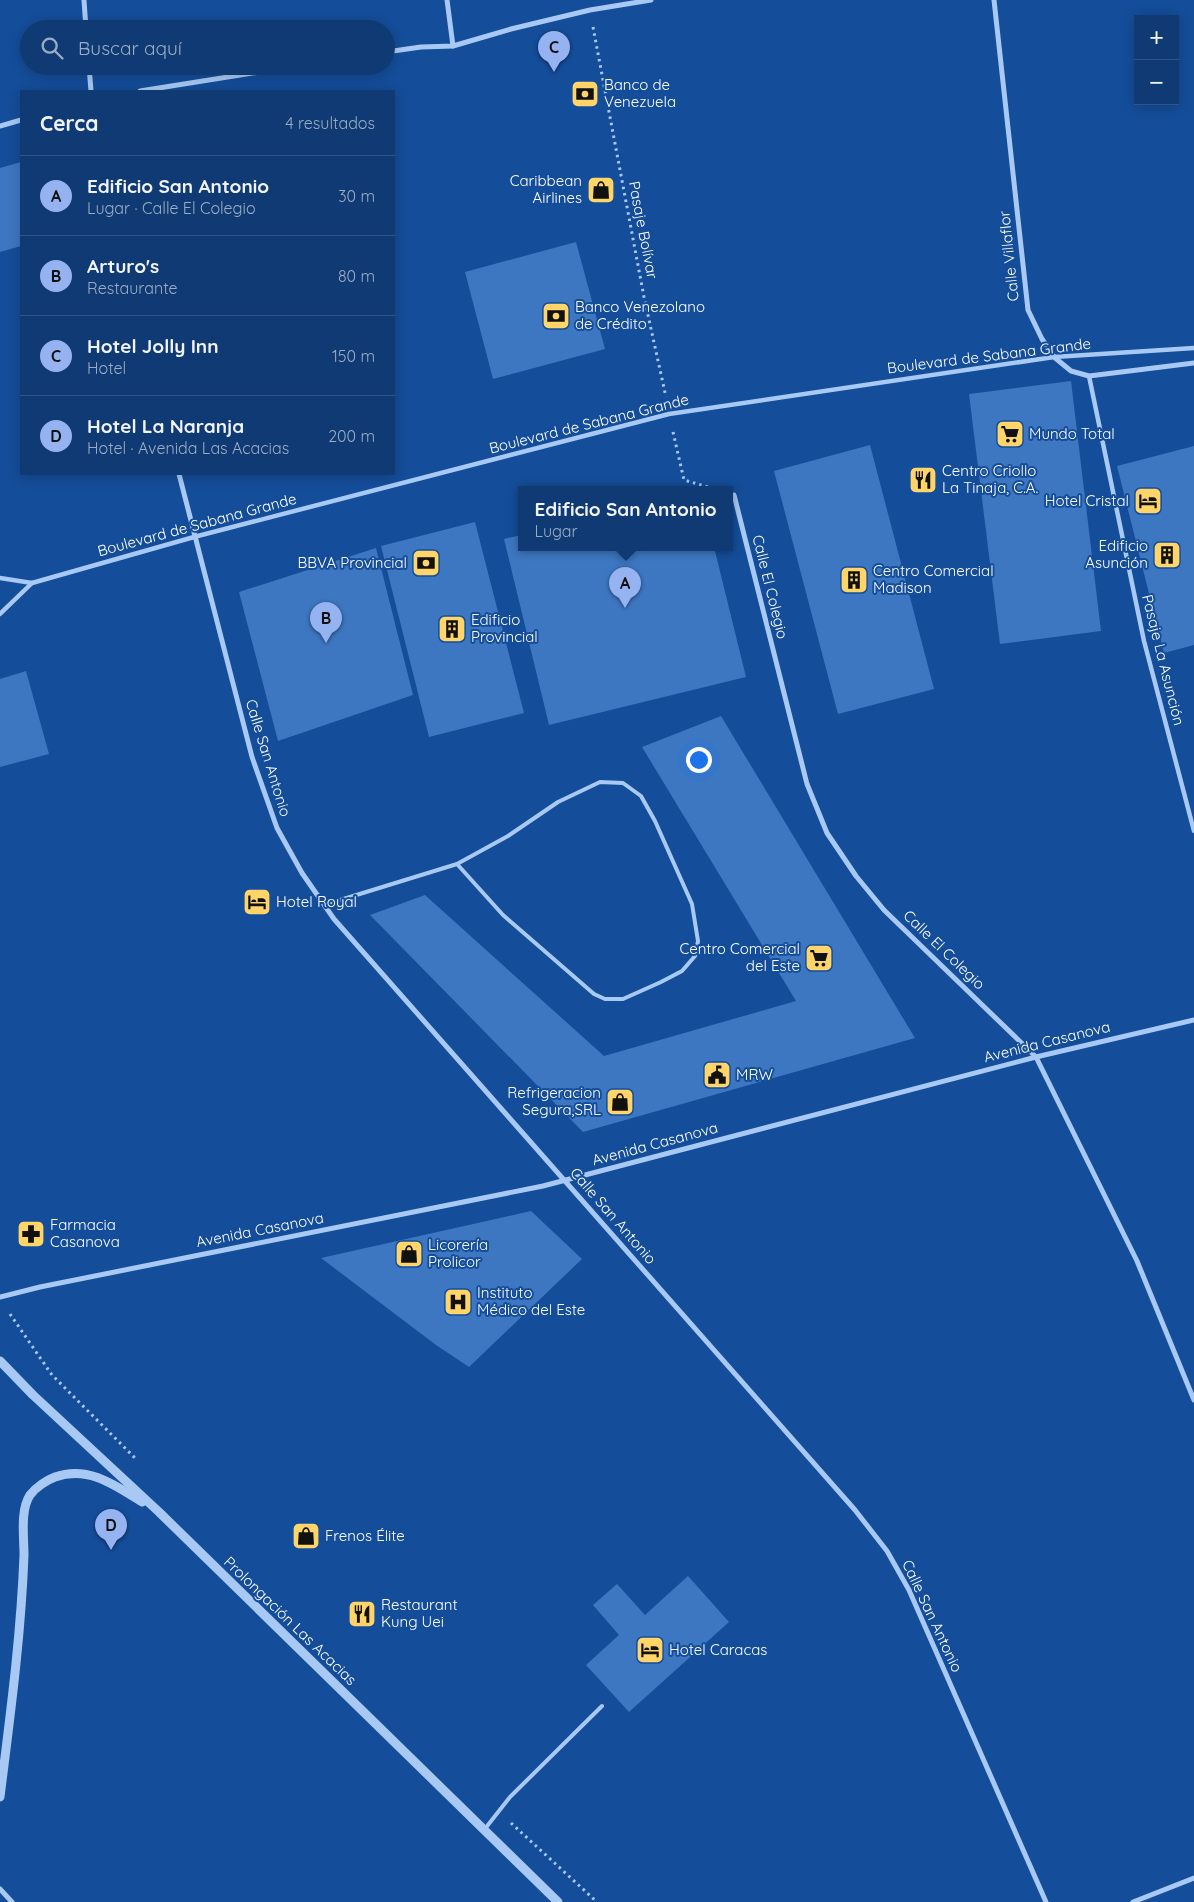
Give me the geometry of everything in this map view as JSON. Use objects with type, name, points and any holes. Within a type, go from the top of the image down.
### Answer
[{"type":"street","points":[[84,0],[85,20]]},
{"type":"street","points":[[447,0],[453,46]]},
{"type":"street","points":[[395,50],[421,46],[453,46],[511,29],[590,10],[651,0]]},
{"type":"street","name":"Calle Villaflor","points":[[994,0],[1028,310],[1042,339],[1054,358],[1071,371],[1089,376],[1194,363]]},
{"type":"street","points":[[90,75],[91,90]]},
{"type":"street","points":[[146,90],[240,75]]},
{"type":"street","points":[[0,126],[20,120]]},
{"type":"street","name":"Boulevard de Sabana Grande","points":[[0,578],[32,583],[194,537],[669,414],[1054,358],[1194,348]]},
{"type":"street","name":"Pasaje La Asunción","points":[[1089,376],[1144,641],[1194,831]]},
{"type":"street","name":"Calle San Antonio","points":[[179,475],[255,766],[277,828],[302,873],[334,919],[855,1510],[886,1551],[909,1590],[1046,1902]]},
{"type":"street","name":"Calle El Colegio","points":[[734,495],[806,784],[827,833],[856,876],[884,910],[1036,1057],[1137,1261],[1194,1400]]},
{"type":"street","name":"Boulevard de Sabana Grande","points":[[0,614],[32,583]]},
{"type":"street","name":"Avenida Casanova","points":[[0,1298],[50,1285],[565,1180],[1036,1057],[1194,1020]]},
{"type":"street","name":"Prolongación Las Acacias","points":[[0,1361],[33,1395],[159,1512],[558,1902]]},
{"type":"street","points":[[0,1797],[22,1612],[25,1516],[30,1495],[47,1480],[66,1473],[88,1474],[107,1480],[159,1512]]},
{"type":"street","points":[[1133,1902],[1194,1878]]},
{"type":"street","points":[[0,1889],[12,1902]]},
{"type":"lane","points":[[324,905],[457,864],[508,836],[558,802],[600,782],[623,783],[641,796],[692,904],[698,940],[695,956],[682,971],[661,982],[622,999],[605,999],[594,994],[503,915],[457,864]]},
{"type":"lane","points":[[484,1830],[510,1797],[602,1706]]},
{"type":"path","name":"Pasaje Bolívar","points":[[590,10],[644,297],[684,480],[705,486]]},
{"type":"building","points":[[20,162],[20,246],[0,252],[0,168]]},
{"type":"building","points":[[576,242],[605,349],[493,379],[465,272]]},
{"type":"building","points":[[1071,381],[1101,631],[1000,644],[969,394]]},
{"type":"building","name":"Centro Comercial Madison","points":[[870,445],[934,689],[838,714],[774,471]]},
{"type":"building","name":"Edificio Asunción","points":[[1194,446],[1194,645],[1164,653],[1117,466]]},
{"type":"building","name":"Edificio Provincial","points":[[475,522],[524,713],[429,737],[381,546]]},
{"type":"building","points":[[518,536],[518,551],[715,551],[746,677],[549,725],[504,539]]},
{"type":"building","points":[[376,548],[413,695],[278,741],[239,592]]},
{"type":"building","points":[[26,671],[49,754],[0,767],[0,679]]},
{"type":"building","name":"Centro Comercial del Este","points":[[721,716],[915,1038],[583,1132],[370,915],[425,895],[604,1056],[796,1001],[642,747]]},
{"type":"building","name":"Instituto Médico del Este","points":[[531,1211],[582,1259],[469,1367],[436,1345],[321,1258]]},
{"type":"building","name":"Hotel Caracas","points":[[688,1576],[729,1622],[629,1712],[586,1665],[619,1635],[593,1605],[617,1584],[645,1615]]},
{"type":"place","name":"Hotel Jolly Inn","points":[[554,72]]},
{"type":"place","name":"Banco de Venezuela","points":[[585,94]]},
{"type":"place","name":"Caribbean Airlines","points":[[601,190]]},
{"type":"place","name":"Banco Venezolano de Crédito","points":[[556,316]]},
{"type":"place","name":"Mundo Total","points":[[1010,434]]},
{"type":"place","name":"Centro Criollo La Tinaja, C.A.","points":[[923,480]]},
{"type":"place","name":"Hotel Cristal","points":[[1148,501]]},
{"type":"place","name":"Edificio Asunción","points":[[1167,555]]},
{"type":"place","name":"BBVA Provincial","points":[[426,563]]},
{"type":"place","name":"Centro Comercial Madison","points":[[854,580]]},
{"type":"place","name":"Edificio San Antonio","points":[[625,608]]},
{"type":"place","name":"Edificio Provincial","points":[[452,629]]},
{"type":"place","name":"Arturo's","points":[[326,643]]},
{"type":"place","name":"Hotel Royal","points":[[257,902]]},
{"type":"place","name":"Centro Comercial del Este","points":[[819,958]]},
{"type":"place","name":"MRW","points":[[717,1075]]},
{"type":"place","name":"Refrigeracion Segura,SRL","points":[[620,1102]]},
{"type":"place","name":"Farmacia Casanova","points":[[31,1234]]},
{"type":"place","name":"Licorería Prolicor","points":[[409,1254]]},
{"type":"place","name":"Instituto Médico del Este","points":[[458,1302]]},
{"type":"place","name":"Frenos Élite","points":[[306,1536]]},
{"type":"place","name":"Hotel La Naranja","points":[[111,1550]]},
{"type":"place","name":"Restaurant Kung Uei","points":[[362,1614]]},
{"type":"place","name":"Hotel Caracas","points":[[650,1650]]}]
